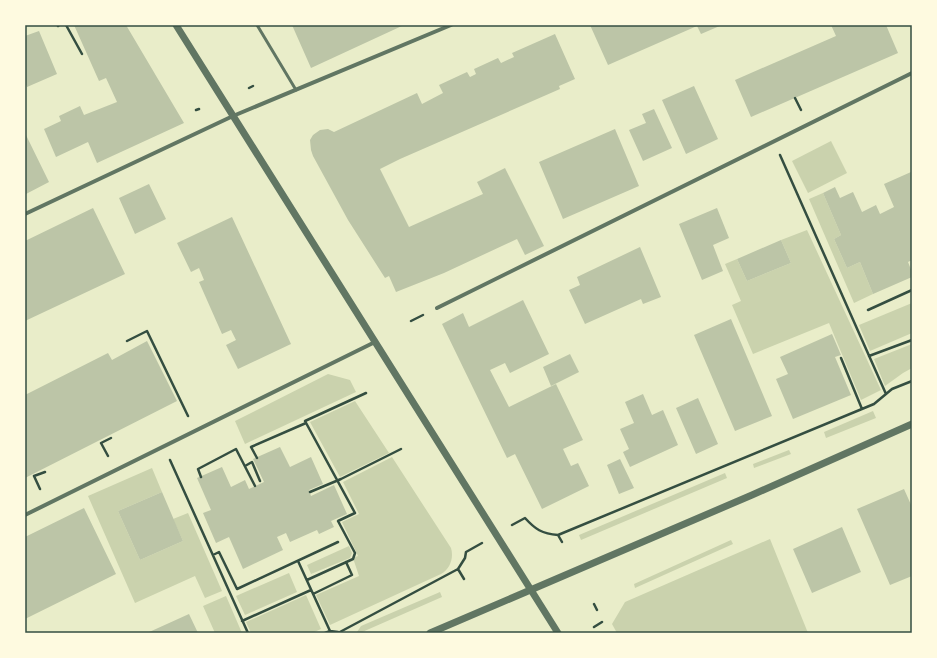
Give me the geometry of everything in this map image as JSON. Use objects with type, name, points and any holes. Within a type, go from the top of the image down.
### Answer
[{"type":"street","points":[[176,25],[558,633]]},
{"type":"street","points":[[25,214],[233,116],[451,25]]},
{"type":"street","points":[[436,308],[775,142],[912,73]]},
{"type":"street","points":[[25,515],[375,342]]},
{"type":"street","points":[[430,633],[752,495],[912,424]]},
{"type":"lane","points":[[257,25],[296,90]]},
{"type":"path","points":[[66,25],[82,54]]},
{"type":"path","points":[[249,88],[253,86]]},
{"type":"path","points":[[795,98],[802,113]]},
{"type":"path","points":[[775,142],[886,394]]},
{"type":"path","points":[[868,310],[912,290]]},
{"type":"path","points":[[127,341],[147,331],[195,431]]},
{"type":"path","points":[[869,356],[912,340]]},
{"type":"path","points":[[841,358],[862,409]]},
{"type":"path","points":[[519,521],[525,518],[534,527],[547,534],[558,535],[874,404],[892,389],[912,381]]},
{"type":"path","points":[[257,458],[251,447],[366,393]]},
{"type":"path","points":[[306,422],[355,513],[338,521],[355,553],[353,559],[307,580]]},
{"type":"path","points":[[101,442],[111,438]]},
{"type":"path","points":[[164,446],[248,633]]},
{"type":"path","points":[[201,477],[198,469],[236,449],[255,486]]},
{"type":"path","points":[[310,492],[337,481],[401,449]]},
{"type":"path","points":[[245,466],[252,462],[260,481]]},
{"type":"path","points":[[34,476],[45,472]]},
{"type":"path","points":[[558,535],[562,542]]},
{"type":"path","points":[[213,556],[219,552],[237,588],[338,542]]},
{"type":"path","points":[[325,633],[330,631],[338,632],[458,568],[465,558],[466,552],[472,549]]},
{"type":"path","points":[[298,561],[330,631]]},
{"type":"path","points":[[313,594],[352,575],[346,562]]},
{"type":"path","points":[[458,568],[464,579]]},
{"type":"path","points":[[242,621],[311,590]]},
{"type":"path","points":[[594,604],[597,610]]},
{"type":"path","points":[[594,627],[602,622]]},
{"type":"green space","points":[[831,141],[847,173],[808,193],[792,161]]},
{"type":"green space","points":[[823,193],[841,235],[834,239],[847,268],[860,262],[873,294],[854,303],[809,199]]},
{"type":"green space","points":[[807,230],[881,390],[861,400],[829,323],[753,354],[732,305],[741,301],[725,264],[737,259],[747,281],[791,263],[781,240]]},
{"type":"green space","points":[[912,303],[912,333],[870,351],[859,325]]},
{"type":"green space","points":[[912,344],[912,368],[885,386],[874,359]]},
{"type":"green space","points":[[328,374],[350,380],[356,392],[245,444],[235,421]]},
{"type":"green space","points":[[355,401],[389,453],[340,477],[310,422]]},
{"type":"green space","points":[[873,411],[876,418],[826,438],[824,432]]},
{"type":"green space","points":[[789,450],[791,454],[754,468],[753,464]]},
{"type":"green space","points":[[392,457],[451,548],[452,559],[447,569],[441,574],[330,625],[316,595],[359,576],[353,558],[358,556],[342,522],[359,514],[343,482]]},
{"type":"green space","points":[[152,468],[162,492],[118,511],[140,560],[183,541],[173,519],[188,513],[222,591],[205,598],[195,576],[135,603],[88,496]]},
{"type":"green space","points":[[725,473],[727,478],[581,540],[579,535]]},
{"type":"green space","points":[[770,539],[808,633],[617,633],[612,624],[625,602]]},
{"type":"green space","points":[[731,540],[733,544],[635,588],[634,584]]},
{"type":"green space","points":[[349,546],[352,553],[350,558],[311,574],[307,565]]},
{"type":"green space","points":[[289,573],[297,592],[245,615],[236,596]]},
{"type":"green space","points":[[440,592],[442,597],[360,633],[357,632],[361,626]]},
{"type":"green space","points":[[306,595],[321,629],[312,633],[251,633],[246,622]]},
{"type":"green space","points":[[226,596],[242,633],[215,633],[203,606]]},
{"type":"building","points":[[74,25],[126,25],[184,123],[97,163],[88,142],[56,157],[44,129],[61,121],[59,116],[80,106],[84,115],[117,102],[106,78],[99,81]]},
{"type":"building","points":[[292,25],[404,25],[311,68]]},
{"type":"building","points":[[590,25],[722,25],[701,34],[697,26],[608,65]]},
{"type":"building","points":[[831,25],[886,25],[898,53],[751,117],[735,80],[836,36]]},
{"type":"building","points":[[39,31],[57,74],[27,87],[25,82],[25,36]]},
{"type":"building","points":[[555,34],[575,79],[559,86],[560,89],[380,169],[409,227],[483,194],[477,182],[505,168],[544,246],[525,255],[517,239],[444,273],[396,292],[389,276],[385,278],[348,220],[313,156],[310,140],[313,135],[320,130],[328,129],[334,132],[417,93],[422,104],[443,93],[439,85],[467,72],[470,77],[476,74],[474,69],[498,58],[501,63],[514,57],[512,53]]},
{"type":"building","points":[[694,86],[718,139],[686,154],[662,100]]},
{"type":"building","points":[[654,109],[672,148],[643,161],[629,130],[646,123],[642,114]]},
{"type":"building","points":[[615,129],[639,186],[563,219],[539,162]]},
{"type":"building","points":[[25,133],[49,182],[26,194],[25,191]]},
{"type":"building","points":[[911,172],[912,260],[908,262],[912,272],[912,277],[873,294],[860,262],[847,268],[834,239],[841,235],[823,193],[835,187],[840,198],[853,192],[862,212],[876,205],[880,214],[894,207],[884,184]]},
{"type":"building","points":[[149,184],[166,219],[135,234],[119,198]]},
{"type":"building","points":[[93,208],[125,274],[25,321],[25,241]]},
{"type":"building","points":[[717,208],[729,238],[713,245],[723,271],[702,280],[679,224]]},
{"type":"building","points":[[232,217],[291,344],[238,369],[226,345],[236,340],[231,330],[222,334],[199,282],[204,280],[199,268],[191,272],[177,243]]},
{"type":"building","points":[[781,240],[791,263],[747,281],[737,259]]},
{"type":"building","points":[[640,247],[661,297],[643,304],[641,299],[585,324],[569,290],[580,285],[577,277]]},
{"type":"building","points":[[523,300],[549,354],[510,373],[505,363],[490,370],[509,407],[556,384],[583,440],[563,449],[571,466],[578,463],[589,486],[542,509],[515,454],[507,458],[442,324],[463,313],[469,327]]},
{"type":"building","points":[[731,319],[772,416],[735,431],[694,335]]},
{"type":"building","points":[[832,334],[841,355],[835,357],[851,395],[793,419],[776,379],[788,374],[780,357]]},
{"type":"building","points":[[147,341],[177,401],[25,478],[25,395],[108,353],[112,360]]},
{"type":"building","points":[[570,354],[579,372],[551,386],[543,367]]},
{"type":"building","points":[[643,394],[652,415],[663,410],[678,445],[630,467],[623,452],[629,449],[620,429],[634,423],[625,402]]},
{"type":"building","points":[[698,398],[718,444],[696,454],[676,408]]},
{"type":"building","points":[[280,447],[290,467],[311,457],[323,484],[309,490],[311,496],[334,485],[347,514],[331,521],[334,527],[319,534],[317,530],[290,542],[286,533],[277,537],[283,550],[243,569],[229,537],[216,543],[203,513],[211,510],[197,478],[222,467],[231,487],[245,480],[249,489],[264,482],[253,459]]},
{"type":"building","points":[[620,459],[634,488],[619,494],[607,465]]},
{"type":"building","points":[[904,489],[912,507],[912,576],[890,585],[857,509]]},
{"type":"building","points":[[162,492],[183,541],[140,560],[118,511]]},
{"type":"building","points":[[84,508],[116,574],[25,619],[25,537]]},
{"type":"building","points":[[842,527],[861,572],[812,593],[793,549]]},
{"type":"building","points":[[189,614],[198,633],[147,633]]}]
